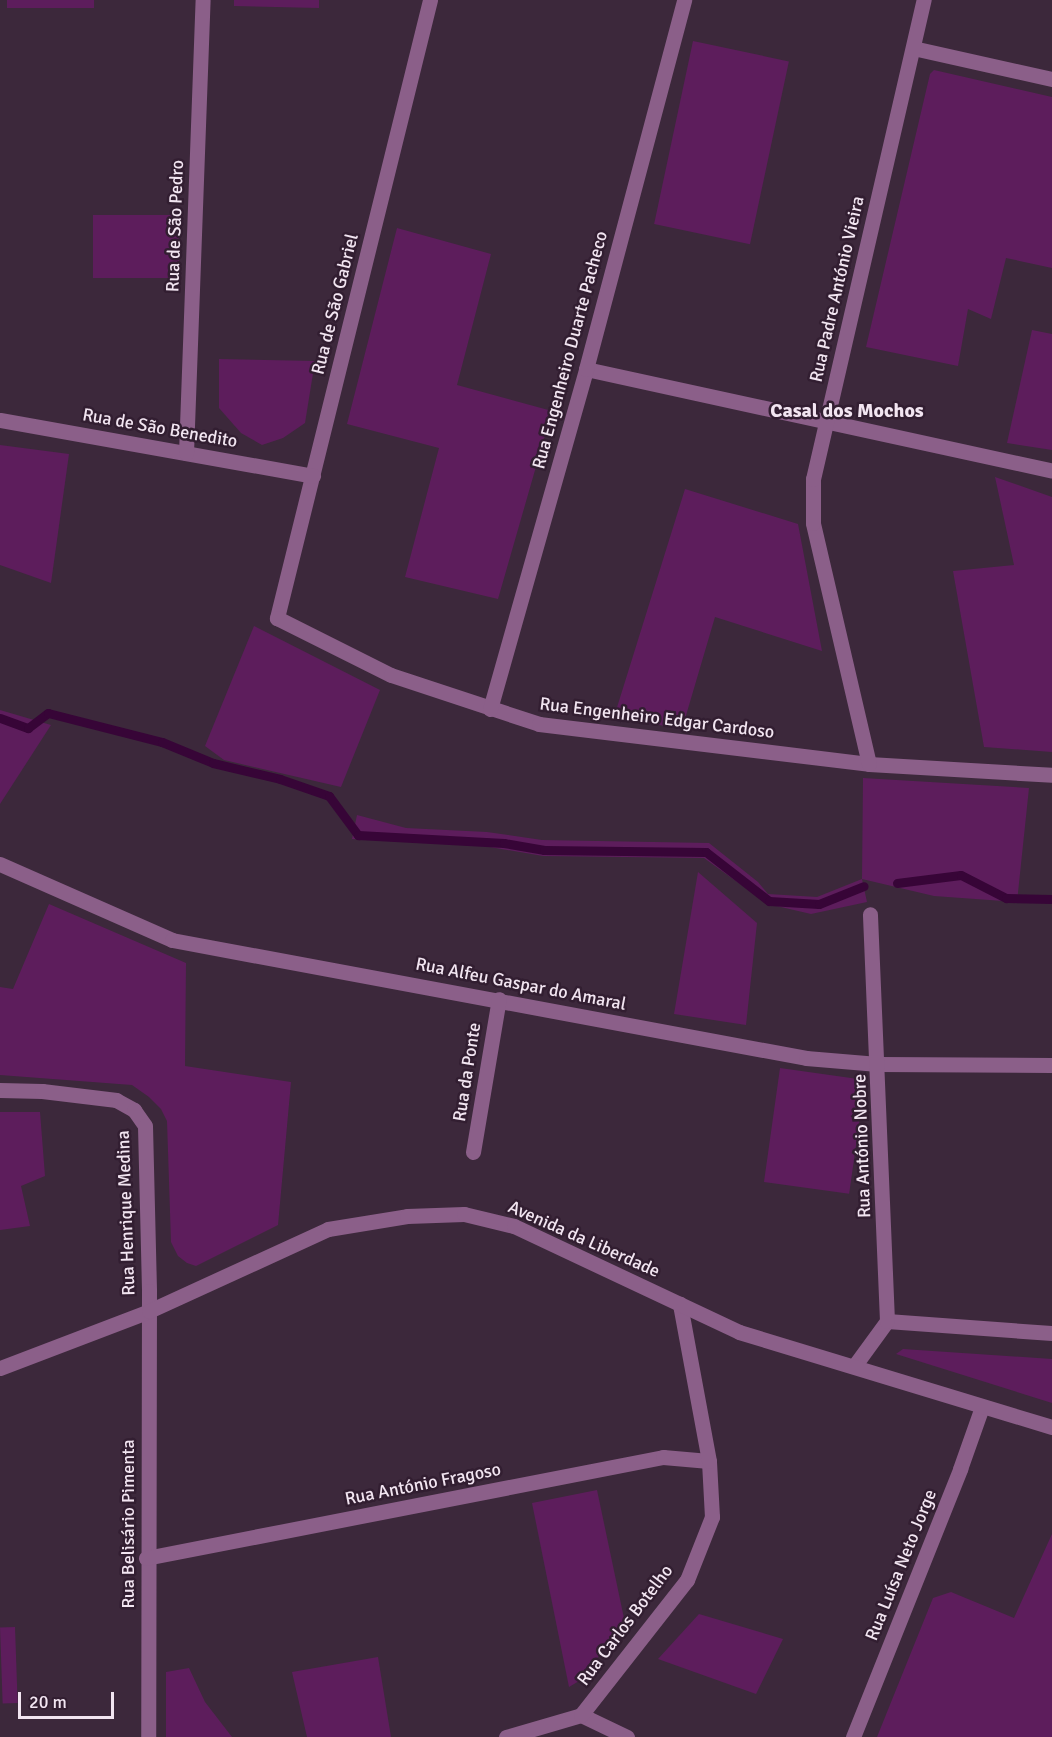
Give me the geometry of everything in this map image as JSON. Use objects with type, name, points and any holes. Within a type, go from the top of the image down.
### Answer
[{"type":"street","name":"Rua de São Pedro","points":[[186,453],[203,0]]},
{"type":"street","name":"Rua de São Gabriel","points":[[277,618],[430,0]]},
{"type":"street","name":"Rua Engenheiro Duarte Pacheco","points":[[490,709],[586,369],[684,0]]},
{"type":"street","name":"Rua Padre António Vieira","points":[[868,764],[813,522],[813,479],[924,0]]},
{"type":"street","points":[[913,48],[1052,79]]},
{"type":"street","points":[[586,369],[1052,471]]},
{"type":"street","name":"Rua de São Benedito","points":[[0,420],[313,476]]},
{"type":"street","name":"Rua Engenheiro Edgar Cardoso","points":[[277,618],[391,675],[539,724],[868,764],[1052,775]]},
{"type":"street","name":"Rua Alfeu Gaspar do Amaral","points":[[0,864],[172,940],[499,999],[806,1058],[878,1064],[1052,1065]]},
{"type":"street","name":"Rua António Nobre","points":[[870,914],[887,1321]]},
{"type":"street","name":"Rua da Ponte","points":[[473,1152],[499,999]]},
{"type":"street","name":"Rua Henrique Medina","points":[[0,1090],[42,1091],[116,1100],[134,1110],[145,1126],[149,1311]]},
{"type":"street","name":"Avenida da Liberdade","points":[[0,1368],[149,1311],[328,1229],[407,1216],[464,1214],[514,1226],[739,1332],[855,1365],[982,1407],[1052,1427]]},
{"type":"street","name":"Rua Carlos Botelho","points":[[506,1737],[581,1715],[687,1580],[712,1517],[709,1461],[680,1304]]},
{"type":"street","name":"Rua Belisário Pimenta","points":[[148,1737],[146,1558],[149,1311]]},
{"type":"street","points":[[855,1365],[887,1321],[1052,1333]]},
{"type":"street","name":"Rua Luísa Neto Jorge","points":[[853,1737],[960,1469],[982,1407]]},
{"type":"street","name":"Rua António Fragoso","points":[[146,1558],[663,1456],[709,1461]]},
{"type":"street","points":[[581,1715],[627,1737]]},
{"type":"shaded area","points":[[7,0],[94,0],[94,8],[7,8]]},
{"type":"shaded area","points":[[234,0],[319,0],[319,8],[234,6]]},
{"type":"shaded area","points":[[693,41],[789,61],[750,244],[654,224]]},
{"type":"shaded area","points":[[934,70],[1052,97],[1052,268],[1006,258],[991,319],[968,309],[958,366],[866,347],[930,74]]},
{"type":"shaded area","points":[[93,215],[179,215],[179,278],[93,278]]},
{"type":"shaded area","points":[[397,228],[491,254],[457,385],[552,411],[498,599],[405,577],[439,448],[347,424]]},
{"type":"shaded area","points":[[1032,330],[1052,334],[1052,450],[1007,443]]},
{"type":"shaded area","points":[[219,359],[315,361],[305,423],[283,438],[262,445],[241,433],[219,408]]},
{"type":"shaded area","points":[[0,445],[69,454],[51,583],[0,565]]},
{"type":"shaded area","points":[[995,477],[1052,497],[1052,752],[984,747],[953,571],[1014,565]]},
{"type":"shaded area","points":[[685,489],[798,524],[822,651],[715,617],[682,729],[614,717]]},
{"type":"shaded area","points":[[254,626],[380,690],[341,787],[224,760],[205,746]]},
{"type":"shaded area","points":[[0,710],[51,725],[0,804]]},
{"type":"shaded area","points":[[863,778],[1029,788],[1017,902],[934,896],[862,879]]},
{"type":"shaded area","points":[[357,815],[406,828],[487,832],[542,840],[709,843],[758,882],[768,894],[817,897],[862,879],[867,902],[811,914],[768,904],[704,858],[543,856],[484,846],[352,839]]},
{"type":"shaded area","points":[[698,872],[757,923],[746,1025],[674,1014]]},
{"type":"shaded area","points":[[49,904],[186,963],[185,1066],[291,1082],[278,1225],[196,1266],[187,1263],[178,1256],[171,1242],[167,1121],[161,1109],[132,1085],[0,1075],[0,987],[13,989]]},
{"type":"shaded area","points":[[780,1068],[865,1080],[849,1194],[764,1182]]},
{"type":"shaded area","points":[[0,1112],[40,1112],[45,1176],[21,1186],[30,1226],[0,1230]]},
{"type":"shaded area","points":[[903,1349],[1052,1359],[1052,1403],[896,1354]]},
{"type":"shaded area","points":[[597,1490],[625,1623],[579,1681],[569,1687],[532,1503]]},
{"type":"shaded area","points":[[1052,1534],[1052,1737],[877,1737],[933,1598],[951,1592],[1014,1618]]},
{"type":"shaded area","points":[[699,1614],[783,1639],[756,1694],[658,1659]]},
{"type":"shaded area","points":[[15,1627],[18,1703],[3,1703],[0,1628]]},
{"type":"shaded area","points":[[378,1657],[391,1737],[307,1737],[292,1672]]},
{"type":"shaded area","points":[[189,1668],[205,1702],[232,1737],[166,1737],[166,1672]]},
{"type":"waterway","points":[[0,718],[28,728],[48,713],[162,742],[213,763],[280,779],[329,796],[358,835],[504,843],[544,850],[706,852],[769,901],[819,904],[864,886]]},
{"type":"waterway","points":[[897,883],[961,875],[1006,898],[1052,899]]},
{"type":"district","name":"Casal dos Mochos","points":[[847,410]]}]
